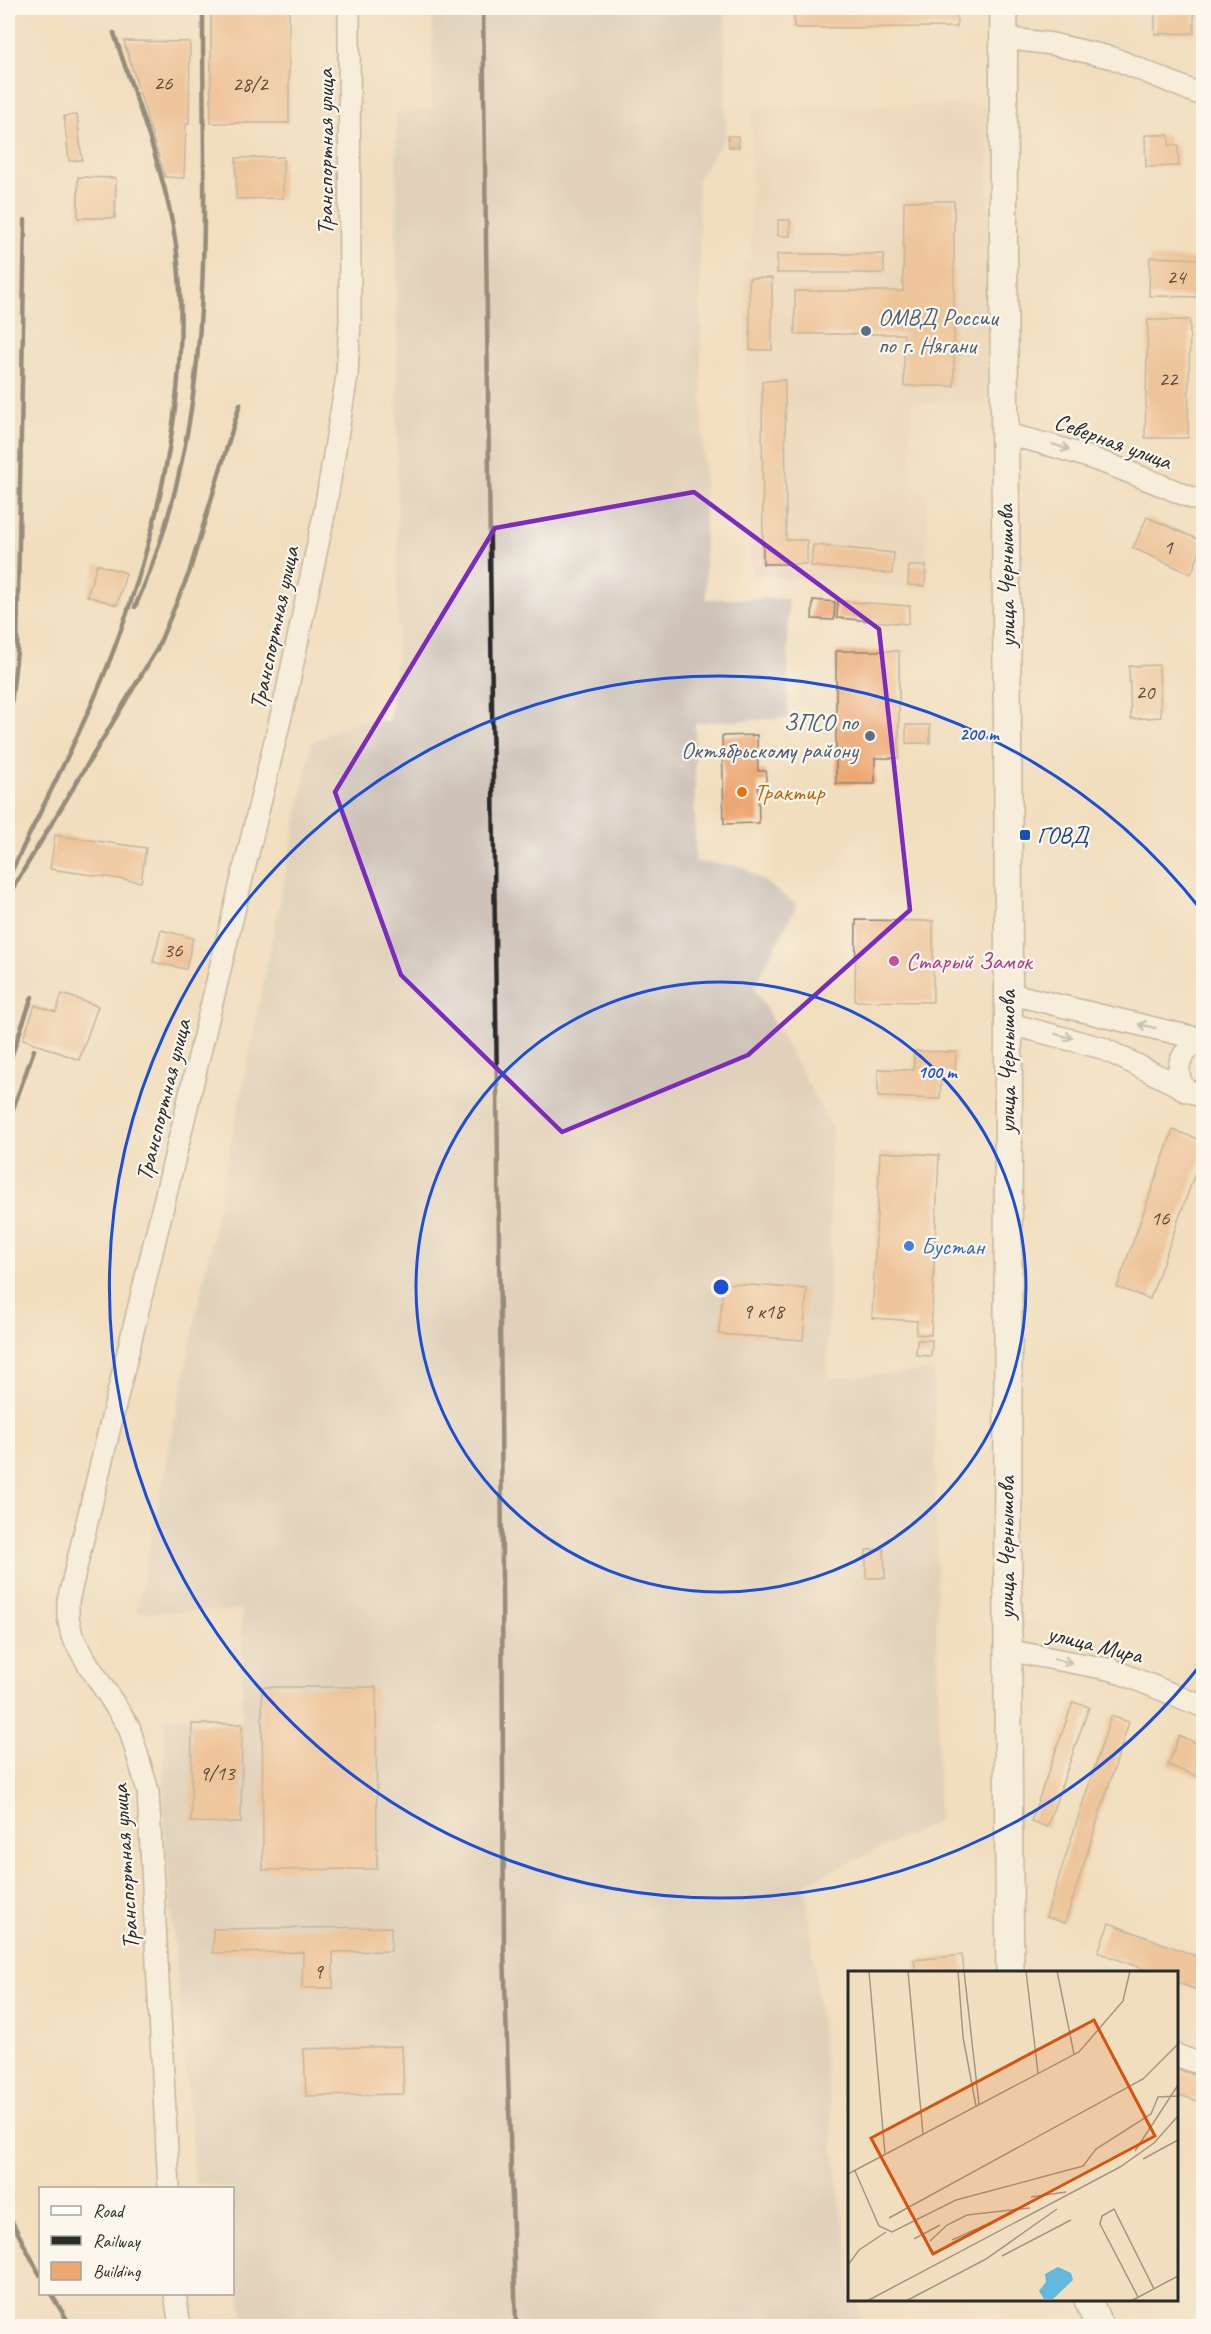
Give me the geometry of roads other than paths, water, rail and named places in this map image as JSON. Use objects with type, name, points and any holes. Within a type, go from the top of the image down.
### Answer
[{"type":"main road","name":"улица Чернышова","points":[[1004,8],[1004,434],[1008,816],[1006,1650],[1010,1971]]},
{"type":"main road","points":[[1088,2301],[1099,2326]]},
{"type":"street","name":"Транспортная улица","points":[[169,2187],[148,1791],[129,1727],[72,1636],[68,1617],[69,1601],[287,691],[325,510],[347,376],[350,321],[349,8]]},
{"type":"street","points":[[1004,39],[1052,44],[1113,58],[1203,96]]},
{"type":"street","name":"Северная улица","points":[[1004,434],[1044,442],[1112,464],[1203,503]]},
{"type":"street","points":[[1007,993],[1203,1039]]},
{"type":"street","points":[[1007,1023],[1102,1048],[1194,1095]]},
{"type":"street","points":[[1194,1095],[1179,1079],[1180,1062],[1190,1046],[1203,1039]]},
{"type":"street","name":"улица Мира","points":[[1006,1650],[1113,1670],[1203,1707]]},
{"type":"street","points":[[1178,2056],[1203,2065]]},
{"type":"street","points":[[175,2295],[180,2326]]},
{"type":"railway","points":[[135,607],[163,535],[182,462],[194,388],[201,312],[204,237],[203,8]]},
{"type":"railway","points":[[483,8],[501,1398],[504,1949],[516,2326]]},
{"type":"railway","points":[[8,879],[83,723],[124,620],[141,569],[155,515],[167,461],[175,407],[180,352],[180,298],[176,245],[158,164],[114,33]]},
{"type":"railway","points":[[8,733],[17,651],[25,220]]},
{"type":"railway","points":[[8,896],[157,649],[189,573],[240,404]]},
{"type":"railway","points":[[8,1066],[32,997]]},
{"type":"railway","points":[[8,1123],[34,1050]]},
{"type":"railway","points":[[8,2214],[39,2273]]},
{"type":"railway","points":[[52,2295],[71,2326]]},
{"type":"place","name":"ОМВД России по г. Нягани","points":[[866,331]]},
{"type":"place","name":"ЗПСО по Октябрьскому району","points":[[870,736]]},
{"type":"place","name":"Трактир","points":[[742,792]]},
{"type":"place","name":"ГОВД","points":[[1025,835]]},
{"type":"place","name":"Старый Замок","points":[[894,961]]},
{"type":"place","name":"Бустан","points":[[909,1246]]}]
